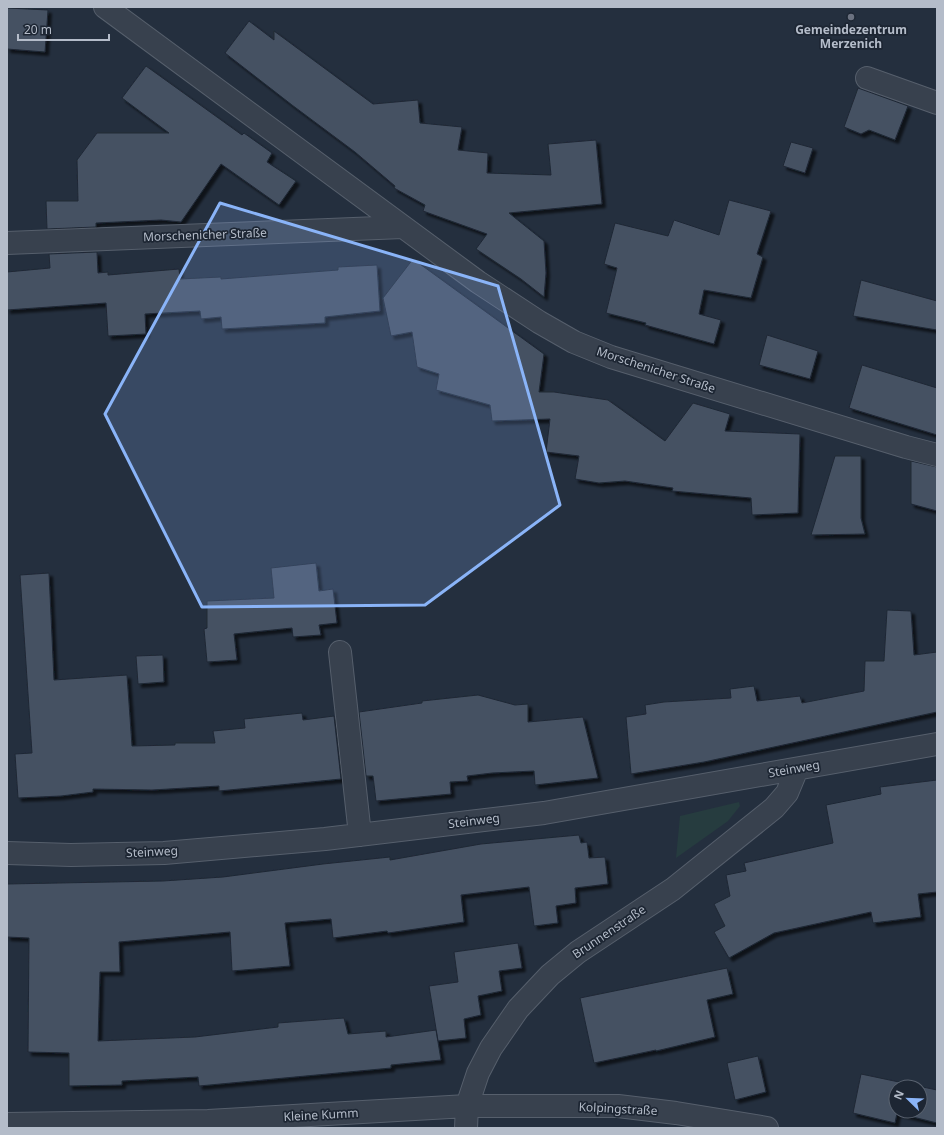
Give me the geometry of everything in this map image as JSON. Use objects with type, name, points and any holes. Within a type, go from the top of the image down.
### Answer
[{"type":"street","name":"Morschenicher Straße","points":[[104,7],[484,286],[539,322],[574,342],[611,357],[906,447],[937,455]]},
{"type":"street","points":[[867,78],[937,104]]},
{"type":"street","name":"Morschenicher Straße","points":[[7,243],[403,226]]},
{"type":"street","points":[[340,652],[360,835]]},
{"type":"street","name":"Steinweg","points":[[7,853],[71,855],[164,853],[360,835],[544,813],[937,744]]},
{"type":"street","name":"Brunnenstraße","points":[[466,1128],[467,1106],[478,1073],[491,1048],[518,1009],[550,975],[578,952],[672,889],[774,808],[787,793],[797,769]]},
{"type":"street","name":"Kleine Kumm","points":[[7,1124],[208,1121],[467,1106]]},
{"type":"street","name":"Kolpingstraße","points":[[467,1106],[618,1106],[676,1113],[767,1128]]},
{"type":"highlighted area","points":[[220,203],[498,286],[560,505],[425,605],[202,607],[105,414]]},
{"type":"green space","points":[[739,802],[740,806],[728,821],[676,858],[680,816]]},
{"type":"building","points":[[7,8],[48,10],[45,52],[7,49]]},
{"type":"building","points":[[249,21],[274,40],[274,31],[373,104],[418,100],[420,123],[462,127],[458,150],[488,153],[487,173],[551,175],[548,144],[596,140],[602,204],[509,213],[544,241],[546,273],[544,297],[521,279],[476,249],[487,234],[423,211],[425,205],[394,188],[395,186],[355,152],[225,53]]},
{"type":"building","points":[[146,66],[242,135],[244,133],[272,153],[267,162],[296,181],[279,205],[221,164],[181,222],[161,220],[96,223],[96,227],[47,229],[46,201],[78,201],[77,160],[97,133],[169,133],[122,98]]},
{"type":"building","points":[[858,88],[908,106],[895,140],[869,130],[861,134],[844,127]]},
{"type":"building","points":[[791,142],[813,148],[805,173],[783,166]]},
{"type":"building","points":[[729,200],[771,211],[757,254],[763,257],[751,298],[704,290],[699,314],[721,320],[714,344],[645,325],[646,323],[606,313],[617,268],[604,264],[615,223],[668,236],[674,220],[719,235]]},
{"type":"building","points":[[97,252],[98,273],[108,272],[108,275],[179,269],[180,279],[221,277],[221,279],[338,270],[338,267],[377,265],[380,311],[325,317],[325,323],[222,329],[221,317],[201,319],[200,311],[145,314],[146,334],[108,336],[106,303],[7,310],[7,272],[50,268],[49,254]]},
{"type":"building","points":[[413,259],[544,354],[539,392],[554,392],[608,400],[665,441],[693,403],[730,414],[725,431],[800,434],[798,513],[752,515],[751,498],[672,491],[673,488],[625,481],[599,483],[575,479],[579,456],[546,452],[550,419],[492,421],[490,405],[436,390],[439,374],[417,367],[412,332],[391,336],[383,298]]},
{"type":"building","points":[[861,280],[937,301],[937,330],[853,316]]},
{"type":"building","points":[[767,335],[818,351],[810,379],[759,365]]},
{"type":"building","points":[[862,365],[937,388],[937,435],[849,408]]},
{"type":"building","points":[[835,456],[861,456],[861,518],[865,534],[811,535]]},
{"type":"building","points":[[911,461],[937,467],[937,511],[911,504]]},
{"type":"building","points":[[316,563],[319,591],[333,589],[337,623],[319,625],[321,635],[293,637],[292,628],[234,634],[237,660],[207,662],[204,629],[207,628],[207,601],[274,598],[271,568]]},
{"type":"building","points":[[49,573],[54,680],[127,675],[132,746],[175,745],[175,743],[215,743],[213,731],[245,728],[244,719],[302,713],[303,720],[334,716],[341,779],[219,791],[219,786],[152,790],[93,789],[93,792],[61,796],[18,798],[15,754],[32,753],[20,575]]},
{"type":"building","points":[[887,610],[911,611],[914,655],[937,652],[937,712],[704,762],[631,774],[626,717],[646,714],[645,705],[664,702],[731,698],[730,689],[754,686],[757,701],[800,696],[802,703],[864,691],[865,661],[884,661]]},
{"type":"building","points":[[163,655],[164,682],[138,684],[136,656]]},
{"type":"building","points":[[478,695],[515,705],[528,704],[528,722],[583,717],[598,778],[535,785],[534,771],[492,773],[467,776],[468,781],[450,782],[451,794],[376,801],[373,776],[366,776],[359,712],[422,703],[422,701]]},
{"type":"building","points":[[937,780],[937,892],[918,894],[921,917],[873,923],[871,912],[774,933],[729,958],[714,932],[725,926],[714,904],[730,896],[726,875],[746,871],[744,863],[833,843],[826,805],[881,794],[880,787]]},
{"type":"building","points":[[579,835],[581,843],[587,842],[589,858],[605,857],[608,884],[575,888],[576,903],[556,906],[558,923],[534,926],[529,887],[461,895],[464,922],[388,933],[387,931],[333,938],[331,919],[285,923],[290,966],[232,971],[230,932],[119,942],[120,972],[100,972],[98,1041],[195,1037],[278,1027],[278,1023],[344,1018],[348,1034],[386,1031],[386,1037],[436,1030],[441,1060],[391,1065],[391,1068],[199,1086],[198,1077],[122,1081],[122,1085],[69,1086],[69,1053],[28,1052],[29,938],[7,937],[7,884],[163,881],[223,877],[390,857],[390,860],[481,844]]},
{"type":"building","points":[[518,943],[522,968],[499,971],[502,991],[478,996],[481,1015],[464,1019],[466,1038],[438,1041],[429,986],[458,982],[454,952]]},
{"type":"building","points":[[727,968],[733,994],[707,1000],[715,1037],[656,1051],[594,1063],[580,998]]},
{"type":"building","points":[[758,1056],[766,1092],[735,1100],[727,1063]]},
{"type":"building","points":[[861,1074],[888,1080],[888,1119],[896,1119],[895,1123],[853,1113]]},
{"type":"building","points":[[928,1088],[937,1090],[937,1123],[921,1119],[928,1119]]},
{"type":"place","name":"Gemeindezentrum Merzenich","points":[[851,17]]}]
